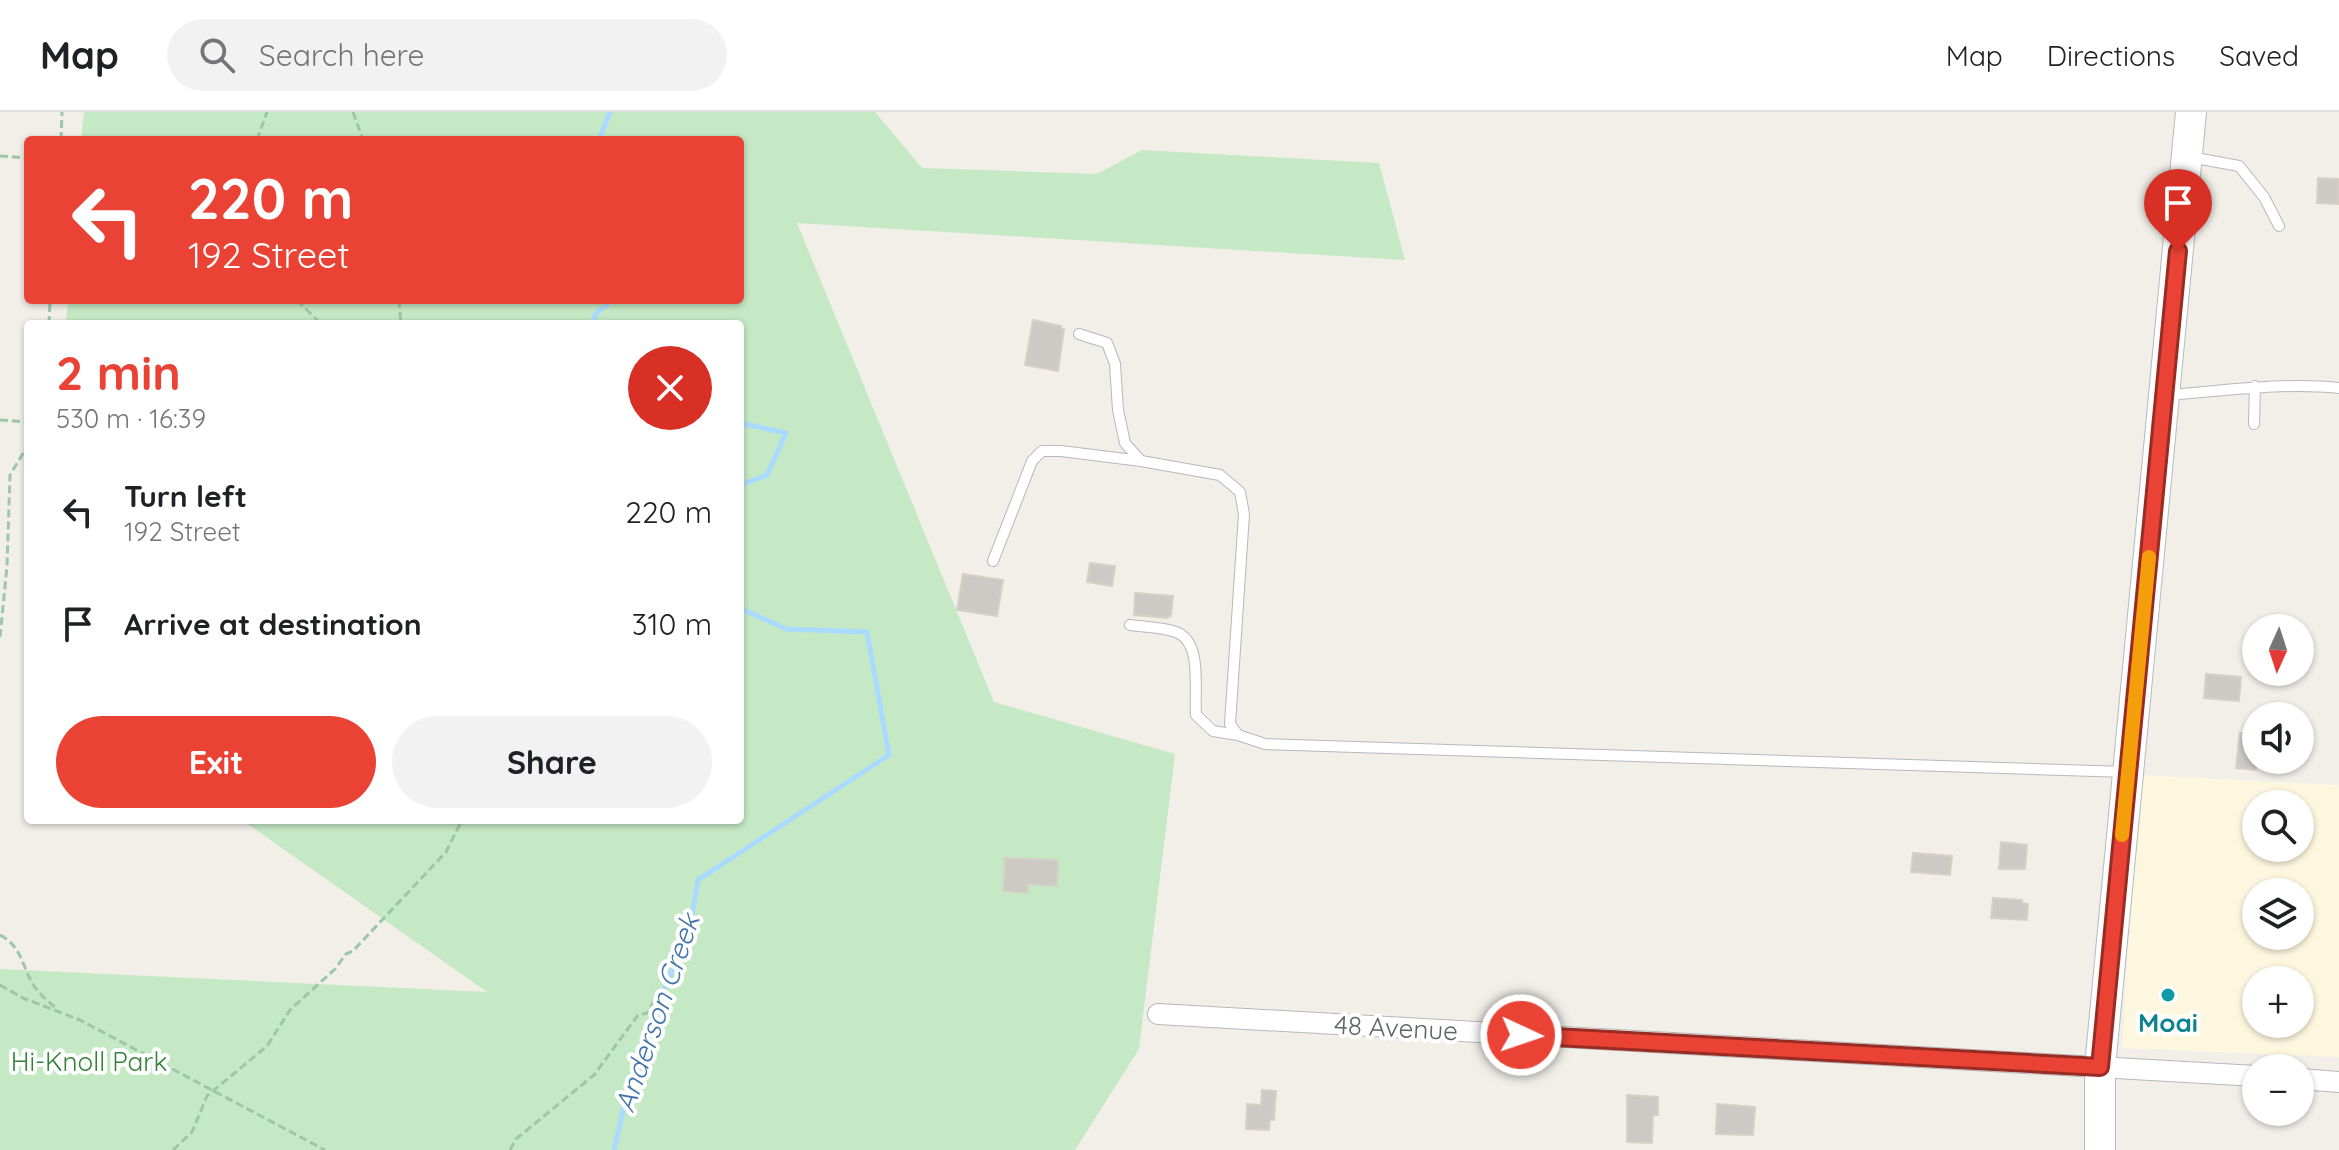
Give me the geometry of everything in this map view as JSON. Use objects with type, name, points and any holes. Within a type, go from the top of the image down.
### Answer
[{"type":"main road","points":[[2100,1150],[2100,1067],[2191,112]]},
{"type":"street","name":"48 Avenue","points":[[1158,1014],[2242,1075]]},
{"type":"street","points":[[2314,1080],[2339,1082]]},
{"type":"lane","points":[[2187,156],[2239,166],[2264,197],[2279,226]]},
{"type":"lane","points":[[1079,334],[1107,343],[1115,364],[1118,410],[1125,443],[1141,461]]},
{"type":"lane","points":[[2165,395],[2255,386],[2314,385],[2339,388]]},
{"type":"lane","points":[[2254,424],[2255,386]]},
{"type":"lane","points":[[993,561],[1032,461],[1042,451],[1141,461],[1220,475],[1240,492],[1244,514],[1230,724],[1238,735]]},
{"type":"lane","points":[[1130,625],[1176,632],[1189,640],[1195,654],[1196,715],[1213,731],[1265,744],[2128,772]]},
{"type":"path","points":[[61,136],[62,112]]},
{"type":"path","points":[[258,136],[267,112]]},
{"type":"path","points":[[353,112],[362,136]]},
{"type":"path","points":[[0,156],[24,158]]},
{"type":"path","points":[[301,304],[317,320]]},
{"type":"path","points":[[0,420],[24,422]]},
{"type":"path","points":[[0,637],[7,566],[10,475],[24,452]]},
{"type":"path","points":[[173,1150],[192,1132],[207,1096],[267,1046],[290,1010],[335,969],[346,954],[353,951],[446,852],[460,824]]},
{"type":"path","points":[[0,935],[10,940],[21,954],[35,987],[61,1013]]},
{"type":"path","points":[[0,985],[23,998],[80,1020],[325,1150]]},
{"type":"path","points":[[510,1150],[516,1139],[594,1075],[638,1015],[648,1013],[659,989]]},
{"type":"shaded area","points":[[2139,775],[2339,785],[2339,1057],[2122,1048]]},
{"type":"green space","name":"Hi-Knoll Park","points":[[84,112],[875,112],[922,168],[1097,174],[1142,150],[1379,163],[1405,260],[797,223],[994,702],[1175,754],[1139,1049],[1075,1150],[0,1150],[0,969],[487,992],[248,824],[744,824],[744,320],[66,320],[68,304],[744,304],[744,136],[81,136]]},
{"type":"building","points":[[2318,178],[2339,179],[2339,204],[2317,203]]},
{"type":"building","points":[[1033,320],[1064,329],[1058,371],[1025,365]]},
{"type":"building","points":[[1090,563],[1115,566],[1112,586],[1087,582]]},
{"type":"building","points":[[963,574],[1003,580],[997,616],[957,610]]},
{"type":"building","points":[[1135,593],[1173,596],[1171,616],[1134,615]]},
{"type":"building","points":[[2206,674],[2241,677],[2239,701],[2204,698]]},
{"type":"building","points":[[2240,733],[2242,733],[2242,769],[2236,768]]},
{"type":"building","points":[[2001,842],[2027,845],[2025,869],[1999,869]]},
{"type":"building","points":[[1913,853],[1952,856],[1950,875],[1911,872]]},
{"type":"building","points":[[1005,858],[1058,860],[1057,886],[1028,884],[1028,893],[1003,891]]},
{"type":"building","points":[[1993,898],[2022,900],[2022,903],[2028,904],[2027,920],[1991,918]]},
{"type":"building","points":[[1262,1090],[1276,1091],[1274,1120],[1270,1120],[1269,1130],[1246,1129],[1247,1104],[1261,1105]]},
{"type":"building","points":[[1627,1095],[1658,1097],[1658,1115],[1653,1115],[1652,1143],[1627,1142]]},
{"type":"building","points":[[1717,1104],[1755,1107],[1753,1135],[1716,1134]]},
{"type":"waterway","name":"Anderson Creek","points":[[601,136],[610,112]]},
{"type":"waterway","name":"Anderson Creek","points":[[595,320],[594,316],[607,304]]},
{"type":"waterway","name":"Anderson Creek","points":[[744,424],[786,433],[767,475],[744,484]]},
{"type":"waterway","name":"Anderson Creek","points":[[614,1150],[632,1072],[690,926],[698,880],[889,755],[867,632],[786,629],[744,610]]},
{"type":"slow traffic","points":[[2122,835],[2149,557]]},
{"type":"place","name":"Moai","points":[[2168,995]]},
{"type":"route","points":[[1521,1035],[2100,1067],[2178,251]]}]
